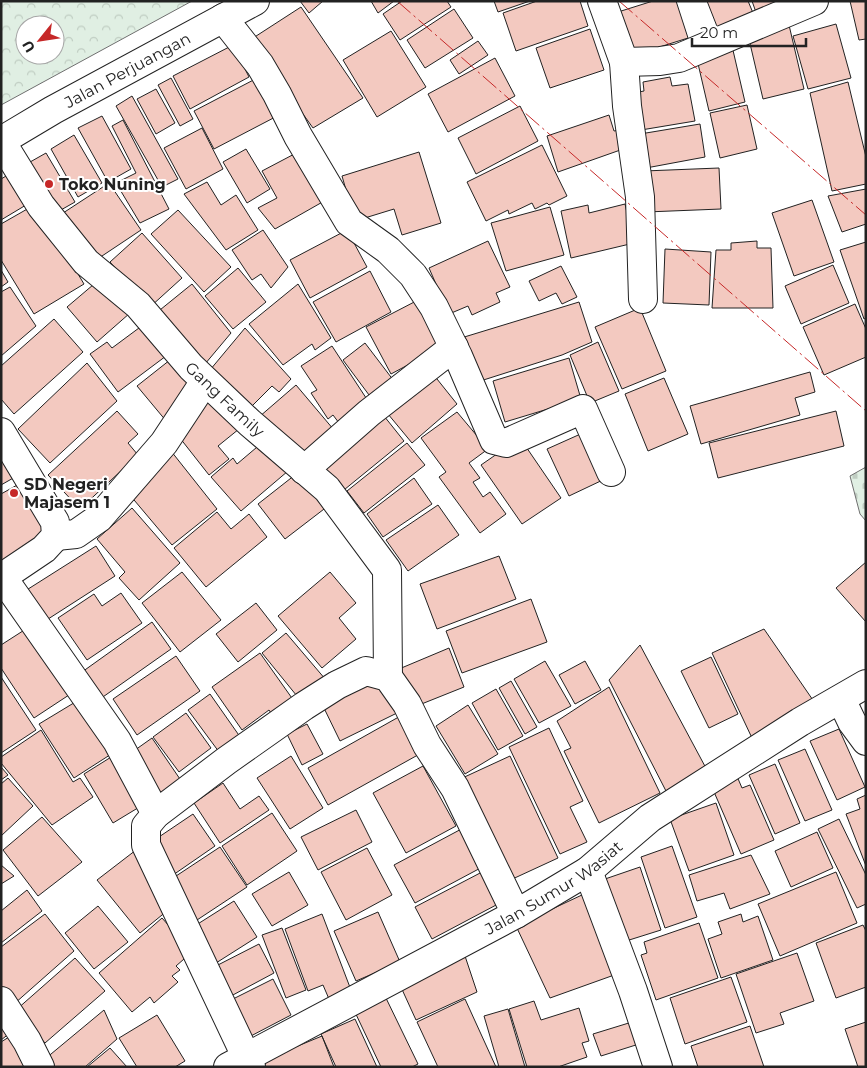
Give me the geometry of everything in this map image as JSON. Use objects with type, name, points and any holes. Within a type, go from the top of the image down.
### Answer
[{"type":"street","name":"Jalan Perjuangan","points":[[1,141],[53,110],[256,1]]},
{"type":"street","points":[[602,1],[624,62],[627,106],[640,197],[643,299]]},
{"type":"street","points":[[624,62],[660,62],[679,58],[814,1]]},
{"type":"street","points":[[223,18],[260,65],[298,136],[349,222],[388,250],[413,275],[434,307],[494,440],[506,443],[583,409],[611,472]]},
{"type":"street","name":"Gang Family","points":[[1,141],[41,206],[86,262],[138,305],[205,381],[250,423],[327,489],[387,570],[388,676]]},
{"type":"street","points":[[304,470],[369,413],[454,348]]},
{"type":"street","points":[[156,814],[117,741],[2,578],[44,550],[56,536],[76,534],[99,518],[164,443],[205,381]]},
{"type":"street","points":[[1,432],[55,522],[56,536]]},
{"type":"street","points":[[242,1063],[146,845],[146,826],[156,814],[226,761],[304,706],[337,686],[366,671],[388,676],[407,704],[427,745],[455,788],[516,914]]},
{"type":"street","name":"Jalan Sumur Wasiat","points":[[242,1063],[516,914],[588,871],[650,818],[792,727],[866,684]]},
{"type":"street","points":[[841,698],[852,722],[866,741]]},
{"type":"street","points":[[588,871],[633,991],[658,1067]]},
{"type":"street","points":[[1,1001],[27,1041],[40,1067]]},
{"type":"green space","points":[[1,1],[192,1],[1,105]]},
{"type":"green space","points":[[866,467],[866,521],[860,514],[850,476]]},
{"type":"building","points":[[300,1],[323,1],[309,13]]},
{"type":"building","points":[[371,1],[394,1],[378,13]]},
{"type":"building","points":[[402,1],[447,1],[451,7],[400,40],[383,14]]},
{"type":"building","points":[[494,1],[530,1],[498,12]]},
{"type":"building","points":[[537,1],[580,1],[588,26],[516,51],[503,13]]},
{"type":"building","points":[[653,1],[676,1],[688,38],[631,56],[618,12]]},
{"type":"building","points":[[707,1],[748,1],[756,20],[720,34]]},
{"type":"building","points":[[752,1],[790,1],[758,18]]},
{"type":"building","points":[[850,1],[866,1],[866,39],[859,40]]},
{"type":"building","points":[[301,7],[363,98],[313,128],[250,40]]},
{"type":"building","points":[[454,9],[473,38],[425,68],[407,40]]},
{"type":"building","points":[[836,24],[851,78],[808,89],[793,36]]},
{"type":"building","points":[[789,25],[804,89],[763,99],[748,35]]},
{"type":"building","points":[[590,29],[604,70],[550,88],[536,48]]},
{"type":"building","points":[[391,31],[426,87],[377,117],[343,60]]},
{"type":"building","points":[[478,41],[488,55],[459,74],[450,60]]},
{"type":"building","points":[[233,45],[249,77],[190,109],[173,76]]},
{"type":"building","points":[[732,46],[745,102],[709,111],[696,55]]},
{"type":"building","points":[[495,58],[515,96],[448,132],[428,94]]},
{"type":"building","points":[[263,75],[283,113],[214,149],[194,111]]},
{"type":"building","points":[[670,77],[672,86],[688,84],[695,121],[635,131],[628,94],[644,91],[643,82]]},
{"type":"building","points":[[171,78],[193,119],[180,126],[158,85]]},
{"type":"building","points":[[848,82],[866,157],[866,184],[832,191],[810,93]]},
{"type":"building","points":[[156,89],[175,123],[156,134],[137,99]]},
{"type":"building","points":[[132,96],[178,179],[162,187],[116,106]]},
{"type":"building","points":[[747,105],[757,149],[720,158],[710,113]]},
{"type":"building","points":[[520,106],[538,141],[476,174],[458,138]]},
{"type":"building","points":[[609,115],[614,131],[620,130],[626,148],[558,172],[547,136]]},
{"type":"building","points":[[102,116],[131,169],[108,182],[78,128]]},
{"type":"building","points":[[123,120],[169,209],[140,223],[116,183],[136,173],[112,126]]},
{"type":"building","points":[[700,124],[705,157],[646,168],[640,134]]},
{"type":"building","points":[[202,128],[223,169],[186,189],[164,148]]},
{"type":"building","points":[[74,135],[102,183],[78,197],[51,149]]},
{"type":"building","points":[[542,145],[567,196],[549,205],[547,203],[535,209],[532,203],[509,214],[508,210],[486,221],[467,182]]},
{"type":"building","points":[[246,149],[270,189],[247,203],[223,162]]},
{"type":"building","points":[[300,151],[326,200],[275,229],[258,208],[277,198],[262,171]]},
{"type":"building","points":[[419,152],[441,223],[402,235],[394,209],[355,221],[342,176]]},
{"type":"building","name":"Toko Nuning","points":[[46,153],[75,202],[52,215],[23,166]]},
{"type":"building","points":[[719,168],[721,209],[646,212],[644,171]]},
{"type":"building","points":[[13,172],[31,202],[1,220],[1,179]]},
{"type":"building","points":[[207,182],[221,205],[236,195],[258,230],[226,250],[184,194]]},
{"type":"building","points":[[109,183],[141,230],[93,262],[60,215]]},
{"type":"building","points":[[866,189],[866,224],[842,232],[828,196]]},
{"type":"building","points":[[812,200],[834,262],[794,276],[772,213]]},
{"type":"building","points":[[36,204],[84,284],[34,314],[1,260],[1,224]]},
{"type":"building","points":[[625,204],[634,243],[571,258],[561,211],[588,205],[589,213]]},
{"type":"building","points":[[550,207],[564,255],[506,271],[491,223]]},
{"type":"building","points":[[178,210],[231,267],[204,292],[151,234]]},
{"type":"building","points":[[263,230],[288,267],[271,288],[261,274],[252,280],[232,250]]},
{"type":"building","points":[[347,230],[367,267],[310,298],[290,260]]},
{"type":"building","points":[[142,233],[182,278],[150,307],[110,262]]},
{"type":"building","points":[[488,241],[510,287],[496,293],[500,302],[472,315],[468,306],[449,314],[429,268]]},
{"type":"building","points":[[757,241],[757,248],[771,248],[773,308],[712,308],[716,250],[731,250],[731,243]]},
{"type":"building","points":[[866,242],[866,318],[864,319],[840,250]]},
{"type":"building","points":[[665,249],[711,252],[709,305],[663,303]]},
{"type":"building","points":[[833,265],[849,303],[801,324],[785,286]]},
{"type":"building","points":[[561,266],[577,297],[562,304],[556,293],[539,301],[529,281]]},
{"type":"building","points":[[238,268],[266,302],[233,329],[205,296]]},
{"type":"building","points":[[1,270],[8,282],[1,287]]},
{"type":"building","points":[[370,271],[391,312],[336,342],[313,302]]},
{"type":"building","points":[[100,279],[130,313],[97,342],[67,307]]},
{"type":"building","points":[[192,284],[231,333],[205,364],[155,314]]},
{"type":"building","points":[[298,284],[331,338],[315,350],[312,344],[283,365],[249,324]]},
{"type":"building","points":[[10,287],[36,326],[1,356],[1,292]]},
{"type":"building","points":[[420,299],[445,345],[391,374],[366,327]]},
{"type":"building","points":[[579,302],[592,342],[562,355],[474,383],[461,338]]},
{"type":"building","points":[[855,304],[866,329],[866,357],[824,375],[803,327]]},
{"type":"building","points":[[640,308],[666,371],[622,389],[595,327]]},
{"type":"building","points":[[54,319],[83,352],[14,414],[1,399],[1,366]]},
{"type":"building","points":[[143,325],[166,356],[118,392],[90,354],[107,342],[112,348]]},
{"type":"building","points":[[245,328],[291,379],[279,392],[272,386],[250,408],[210,370]]},
{"type":"building","points":[[598,342],[619,391],[590,403],[570,355]]},
{"type":"building","points":[[365,343],[397,385],[375,403],[343,360]]},
{"type":"building","points":[[332,346],[372,407],[342,427],[333,415],[328,419],[311,393],[317,390],[301,366]]},
{"type":"building","points":[[175,356],[198,386],[167,422],[137,386]]},
{"type":"building","points":[[569,358],[581,399],[505,422],[493,381]]},
{"type":"building","points":[[87,363],[117,401],[50,463],[18,429]]},
{"type":"building","points":[[429,369],[457,404],[412,443],[383,408]]},
{"type":"building","points":[[810,372],[815,392],[795,398],[800,415],[701,444],[690,406]]},
{"type":"building","points":[[664,378],[688,434],[648,451],[625,394]]},
{"type":"building","points":[[296,385],[334,430],[301,458],[259,417]]},
{"type":"building","points":[[205,390],[239,429],[218,446],[229,459],[209,475],[176,433]]},
{"type":"building","points":[[117,411],[138,434],[128,443],[138,455],[80,509],[48,475]]},
{"type":"building","points":[[380,411],[404,441],[339,494],[315,465]]},
{"type":"building","points":[[836,411],[844,446],[718,478],[709,443]]},
{"type":"building","points":[[457,412],[488,449],[469,463],[480,478],[473,482],[483,497],[490,492],[506,514],[480,533],[439,477],[446,472],[421,438]]},
{"type":"building","points":[[585,432],[607,478],[569,496],[547,449]]},
{"type":"building","points":[[520,438],[561,498],[522,524],[481,465]]},
{"type":"building","points":[[263,442],[288,471],[241,511],[211,477],[233,458],[237,464]]},
{"type":"building","points":[[407,443],[425,465],[364,513],[347,491]]},
{"type":"building","points":[[171,451],[217,509],[172,545],[129,494]]},
{"type":"building","points":[[1,453],[15,477],[1,485]]},
{"type":"building","points":[[300,471],[328,506],[285,539],[258,504]]},
{"type":"building","points":[[414,478],[432,504],[383,537],[367,514]]},
{"type":"building","name":"SD Negeri Majasem 1","points":[[19,484],[47,537],[1,561],[1,494]]},
{"type":"building","points":[[438,505],[459,535],[408,571],[386,540]]},
{"type":"building","points":[[132,508],[180,563],[139,600],[119,578],[125,572],[97,539]]},
{"type":"building","points":[[217,512],[231,529],[249,514],[267,537],[206,587],[174,548]]},
{"type":"building","points":[[96,546],[115,576],[45,621],[25,591]]},
{"type":"building","points":[[499,556],[516,599],[437,629],[420,584]]},
{"type":"building","points":[[866,562],[866,622],[836,588]]},
{"type":"building","points":[[182,572],[221,620],[180,652],[142,603]]},
{"type":"building","points":[[330,572],[356,603],[339,618],[356,639],[322,668],[278,616]]},
{"type":"building","points":[[121,593],[142,623],[87,660],[58,618],[94,594],[102,606]]},
{"type":"building","points":[[531,599],[547,642],[462,673],[446,631]]},
{"type":"building","points":[[256,603],[277,630],[238,662],[216,634]]},
{"type":"building","points":[[152,622],[171,649],[100,699],[82,672]]},
{"type":"building","points":[[29,627],[72,693],[34,718],[1,668],[1,645]]},
{"type":"building","points":[[764,629],[817,706],[752,738],[712,653]]},
{"type":"building","points":[[286,633],[326,680],[301,701],[262,653]]},
{"type":"building","points":[[640,645],[707,770],[666,791],[609,680]]},
{"type":"building","points":[[449,648],[464,687],[414,707],[399,669]]},
{"type":"building","points":[[260,653],[294,701],[273,716],[269,710],[242,730],[212,687]]},
{"type":"building","points":[[176,656],[200,691],[137,735],[113,699]]},
{"type":"building","points":[[711,657],[738,714],[709,728],[681,671]]},
{"type":"building","points":[[545,661],[571,706],[539,723],[514,679]]},
{"type":"building","points":[[585,661],[601,690],[575,704],[559,675]]},
{"type":"building","points":[[378,676],[397,713],[340,741],[322,704]]},
{"type":"building","points":[[1,677],[36,730],[1,753]]},
{"type":"building","points":[[511,681],[537,727],[525,734],[499,688]]},
{"type":"building","points":[[609,687],[660,793],[599,823],[564,751],[571,748],[557,721]]},
{"type":"building","points":[[496,689],[523,736],[498,750],[472,703]]},
{"type":"building","points":[[210,694],[243,741],[222,756],[188,710]]},
{"type":"building","points":[[82,698],[116,751],[74,778],[39,724]]},
{"type":"building","points":[[468,705],[498,754],[465,774],[436,726]]},
{"type":"building","points":[[186,713],[211,748],[179,772],[153,737]]},
{"type":"building","points":[[404,714],[425,751],[328,805],[308,768]]},
{"type":"building","points":[[307,724],[323,754],[302,765],[287,734]]},
{"type":"building","points":[[549,728],[583,801],[570,807],[587,842],[560,854],[509,747]]},
{"type":"building","points":[[839,729],[865,787],[837,800],[810,741]]},
{"type":"building","points":[[41,730],[73,782],[80,778],[93,797],[52,825],[1,763],[1,757]]},
{"type":"building","points":[[152,738],[182,782],[158,799],[128,755]]},
{"type":"building","points":[[805,749],[832,810],[805,821],[778,760]]},
{"type":"building","points":[[116,754],[146,803],[113,823],[84,774]]},
{"type":"building","points":[[291,756],[323,808],[290,829],[257,778]]},
{"type":"building","points":[[510,756],[558,858],[506,882],[458,780]]},
{"type":"building","points":[[775,764],[800,823],[775,834],[749,775]]},
{"type":"building","points":[[423,766],[456,826],[406,853],[373,793]]},
{"type":"building","points":[[1,767],[8,775],[1,780]]},
{"type":"building","points":[[736,774],[742,788],[750,785],[774,840],[741,854],[711,785]]},
{"type":"building","points":[[8,778],[33,806],[1,836],[1,784]]},
{"type":"building","points":[[223,783],[240,809],[259,796],[269,810],[220,843],[194,803]]},
{"type":"building","points":[[866,795],[866,866],[846,814],[860,809],[857,799]]},
{"type":"building","points":[[716,803],[734,855],[689,871],[670,819]]},
{"type":"building","points":[[356,810],[372,842],[318,870],[301,837]]},
{"type":"building","points":[[272,813],[297,851],[247,885],[222,846]]},
{"type":"building","points":[[193,814],[215,846],[173,875],[150,843]]},
{"type":"building","points":[[42,817],[82,862],[38,896],[3,850]]},
{"type":"building","points":[[839,819],[866,875],[866,904],[857,908],[818,829]]},
{"type":"building","points":[[467,826],[488,864],[415,903],[394,865]]},
{"type":"building","points":[[817,832],[833,868],[791,887],[775,851]]},
{"type":"building","points":[[672,846],[697,917],[665,928],[641,857]]},
{"type":"building","points":[[220,847],[247,887],[197,920],[170,880]]},
{"type":"building","points":[[367,848],[392,895],[346,920],[321,872]]},
{"type":"building","points":[[136,850],[173,906],[140,933],[97,880]]},
{"type":"building","points":[[751,855],[770,894],[730,909],[724,893],[697,901],[689,875]]},
{"type":"building","points":[[1,865],[14,876],[1,884]]},
{"type":"building","points":[[640,867],[661,930],[626,941],[605,879]]},
{"type":"building","points":[[289,872],[308,905],[272,926],[252,894]]},
{"type":"building","points":[[482,872],[498,904],[432,939],[415,907]]},
{"type":"building","points":[[836,872],[857,923],[780,956],[758,904]]},
{"type":"building","points":[[27,890],[42,911],[1,943],[1,911]]},
{"type":"building","points":[[584,894],[617,974],[550,998],[516,926]]},
{"type":"building","points":[[234,901],[257,937],[216,963],[193,927]]},
{"type":"building","points":[[98,906],[128,942],[94,969],[65,933]]},
{"type":"building","points":[[378,912],[400,962],[356,981],[334,931]]},
{"type":"building","points":[[45,914],[74,951],[14,1004],[1,988],[1,947]]},
{"type":"building","points":[[322,914],[351,990],[329,999],[323,985],[308,991],[285,929]]},
{"type":"building","points":[[741,914],[743,922],[758,916],[773,960],[721,978],[708,939],[722,934],[718,922]]},
{"type":"building","points":[[162,918],[192,952],[176,966],[180,970],[172,976],[178,982],[154,1003],[150,997],[132,1012],[99,973]]},
{"type":"building","points":[[699,923],[718,978],[656,1000],[641,955],[647,953],[644,942]]},
{"type":"building","points":[[863,925],[866,931],[866,987],[836,998],[816,943]]},
{"type":"building","points":[[282,928],[306,990],[286,998],[262,935]]},
{"type":"building","points":[[259,944],[274,973],[231,996],[214,967]]},
{"type":"building","points":[[464,953],[477,992],[416,1020],[400,985]]},
{"type":"building","points":[[797,953],[814,1001],[780,1013],[784,1024],[756,1033],[736,974]]},
{"type":"building","points":[[75,958],[105,991],[45,1043],[16,1010]]},
{"type":"building","points":[[731,977],[747,1022],[685,1044],[670,998]]},
{"type":"building","points":[[273,979],[291,1015],[249,1037],[231,1000]]},
{"type":"building","points":[[384,994],[418,1064],[412,1067],[381,1067],[353,1008]]},
{"type":"building","points":[[465,999],[496,1067],[438,1067],[417,1022]]},
{"type":"building","points":[[534,1001],[541,1020],[579,1008],[589,1041],[582,1043],[587,1057],[558,1067],[527,1067],[509,1009]]},
{"type":"building","points":[[508,1009],[525,1067],[499,1067],[484,1016]]},
{"type":"building","points":[[104,1010],[117,1039],[85,1067],[52,1067],[45,1059]]},
{"type":"building","points":[[157,1015],[185,1061],[175,1067],[137,1067],[119,1038]]},
{"type":"building","points":[[355,1019],[377,1067],[336,1067],[321,1034]]},
{"type":"building","points":[[1,1021],[10,1033],[1,1040]]},
{"type":"building","points":[[632,1022],[639,1044],[601,1056],[593,1034]]},
{"type":"building","points":[[866,1022],[866,1067],[858,1067],[845,1029]]},
{"type":"building","points":[[750,1026],[764,1067],[698,1067],[691,1046]]},
{"type":"building","points":[[322,1036],[334,1067],[261,1067],[259,1062]]},
{"type":"building","points":[[9,1037],[32,1067],[1,1067],[1,1042]]},
{"type":"building","points":[[110,1048],[127,1067],[87,1067]]},
{"type":"power","points":[[397,1],[866,411]]},
{"type":"power","points":[[619,1],[866,215]]},
{"type":"place","name":"Toko Nuning","points":[[49,184]]},
{"type":"place","name":"SD Negeri Majasem 1","points":[[14,493]]}]
